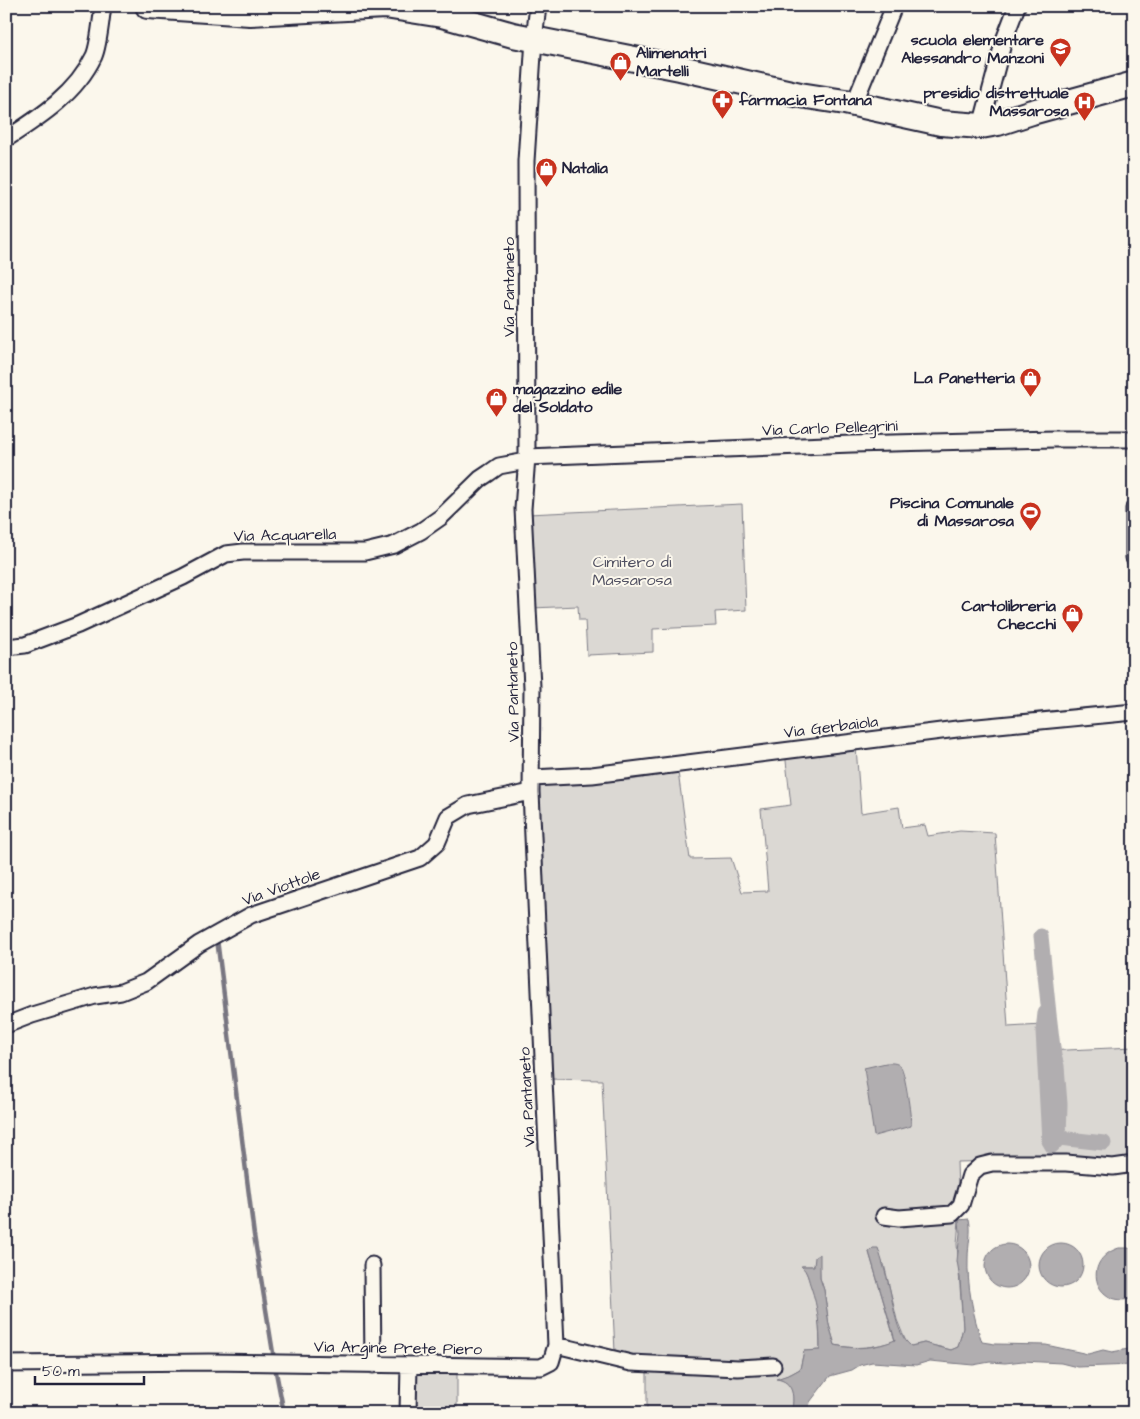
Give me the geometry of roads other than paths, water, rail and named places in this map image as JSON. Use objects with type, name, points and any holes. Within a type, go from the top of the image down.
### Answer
[{"type":"main road","points":[[148,6],[250,13],[385,6],[442,15],[513,35],[941,123],[981,126],[998,123],[1134,84]]},
{"type":"street","points":[[6,139],[59,102],[78,82],[95,54],[103,6]]},
{"type":"street","name":"Via Pantaneto","points":[[538,6],[526,162],[527,459],[523,509],[532,687],[532,785],[556,1344]]},
{"type":"street","points":[[854,104],[894,6]]},
{"type":"street","points":[[981,126],[1004,40],[1017,6]]},
{"type":"street","name":"Via Carlo Pellegrini","points":[[527,459],[852,444],[1134,439]]},
{"type":"street","name":"Via Acquarella","points":[[6,647],[25,645],[78,626],[183,577],[226,554],[243,552],[365,552],[394,546],[441,517],[480,479],[499,466],[527,459]]},
{"type":"street","points":[[1134,508],[1134,558]]},
{"type":"street","name":"Via Gerbaiola","points":[[532,785],[592,775],[957,729],[1134,712]]},
{"type":"street","name":"Via Viottole","points":[[6,1026],[32,1015],[95,996],[121,992],[146,982],[199,944],[251,914],[420,858],[437,843],[448,817],[468,805],[532,785]]},
{"type":"street","points":[[884,1216],[899,1218],[952,1214],[960,1205],[970,1175],[980,1166],[992,1163],[1112,1166],[1134,1164]]},
{"type":"street","points":[[372,1265],[373,1365]]},
{"type":"street","points":[[556,1344],[631,1363],[738,1368],[773,1366]]},
{"type":"street","name":"Via Argine Prete Piero","points":[[6,1364],[209,1362],[541,1367],[551,1362],[556,1344]]},
{"type":"street","points":[[408,1413],[409,1366]]},
{"type":"waterway","points":[[1041,936],[1049,1014]]},
{"type":"waterway","points":[[217,939],[254,1235],[274,1359]]},
{"type":"waterway","points":[[1045,1013],[1049,1014],[1057,1066],[1060,1104],[1059,1138],[1052,1146],[1049,1141],[1043,1031],[1045,1013]]},
{"type":"waterway","points":[[1059,1138],[1104,1143]]},
{"type":"waterway","points":[[275,1367],[284,1413]]},
{"type":"place","name":"scuola elementare Alessandro Manzoni","points":[[1060,68]]},
{"type":"place","name":"Alimenatri Martelli","points":[[620,81]]},
{"type":"place","name":"farmacia Fontana","points":[[723,119]]},
{"type":"place","name":"presidio distrettuale Massarosa","points":[[1085,121]]},
{"type":"place","name":"Natalia","points":[[546,187]]},
{"type":"place","name":"La Panetteria","points":[[1031,397]]},
{"type":"place","name":"magazzino edile del Soldato","points":[[497,417]]},
{"type":"place","name":"Piscina Comunale di Massarosa","points":[[1030,531]]},
{"type":"place","name":"Cartolibreria Checchi","points":[[1072,634]]},
{"type":"park label","name":"Cimitero di Massarosa","points":[[632,571]]}]
